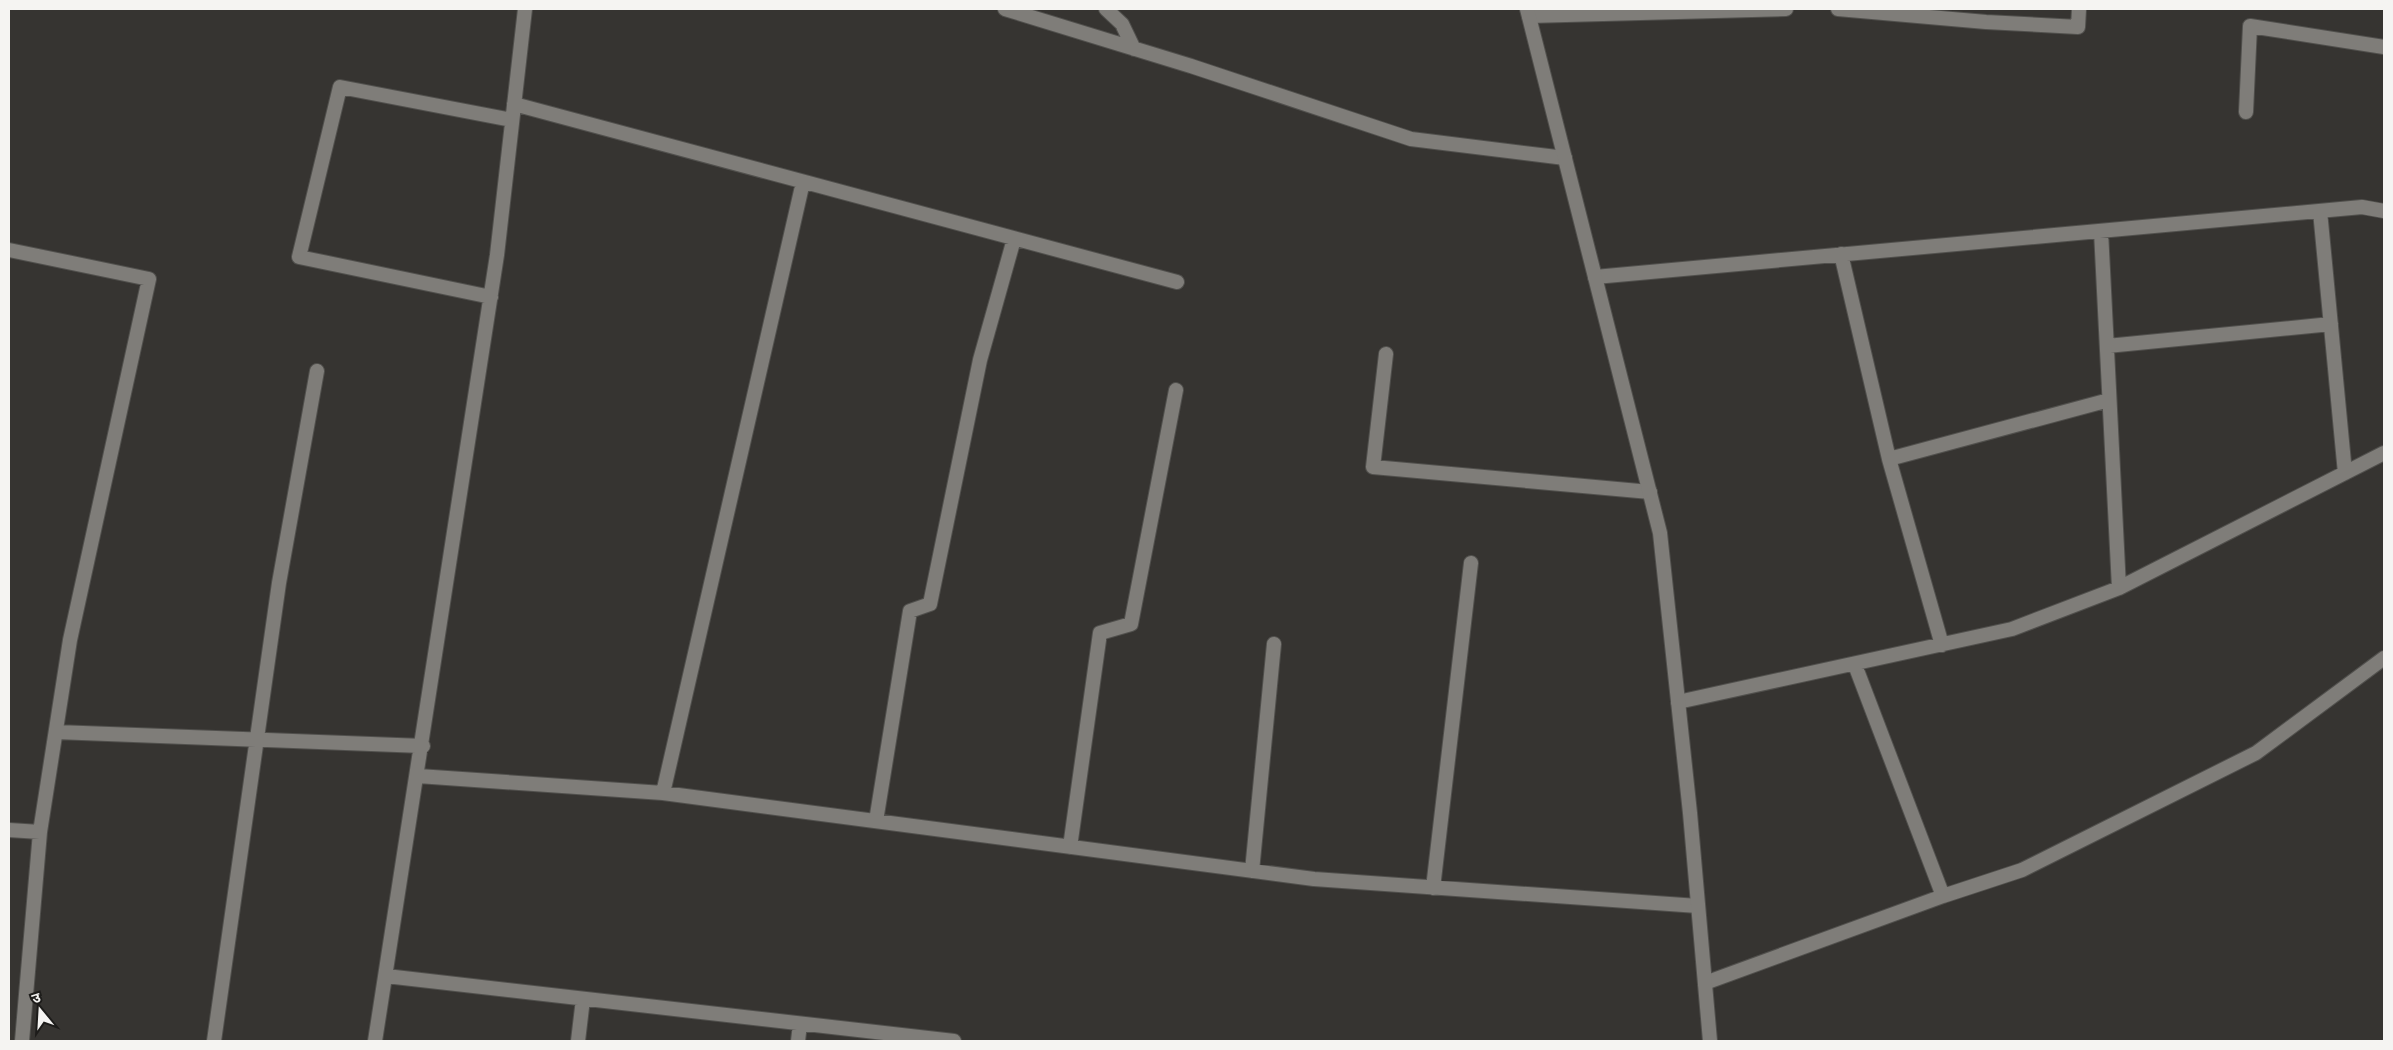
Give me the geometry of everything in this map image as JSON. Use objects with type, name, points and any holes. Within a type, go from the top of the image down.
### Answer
[{"type":"street","points":[[376,1041],[491,297],[525,9]]},
{"type":"street","points":[[1005,9],[1411,139],[1565,158]]},
{"type":"street","points":[[1106,9],[1122,24],[1134,49]]},
{"type":"street","points":[[1710,1041],[1660,533],[1528,12],[1786,9]]},
{"type":"street","points":[[1838,9],[1986,22],[2078,26],[2079,9]]},
{"type":"street","points":[[2246,112],[2250,26],[2384,47]]},
{"type":"street","points":[[491,297],[299,257],[340,87],[512,120]]},
{"type":"street","points":[[514,104],[1177,282]]},
{"type":"street","points":[[663,793],[803,182]]},
{"type":"street","points":[[1595,276],[2320,211],[2362,208],[2384,211]]},
{"type":"street","points":[[2320,211],[2345,473]]},
{"type":"street","points":[[2101,231],[2119,588]]},
{"type":"street","points":[[876,821],[910,610],[930,604],[980,360],[1014,239]]},
{"type":"street","points":[[9,250],[149,279],[70,640],[40,832],[22,1041]]},
{"type":"street","points":[[1841,254],[1889,459],[1942,645]]},
{"type":"street","points":[[2107,346],[2331,324]]},
{"type":"street","points":[[1386,354],[1373,467],[1650,492]]},
{"type":"street","points":[[214,1041],[279,583],[317,370]]},
{"type":"street","points":[[1070,847],[1100,634],[1131,624],[1176,390]]},
{"type":"street","points":[[1889,459],[2110,400]]},
{"type":"street","points":[[1678,702],[2012,630],[2119,588],[2384,453]]},
{"type":"street","points":[[1433,888],[1471,563]]},
{"type":"street","points":[[1252,871],[1274,644]]},
{"type":"street","points":[[1705,983],[1943,896],[2022,870],[2256,753],[2384,658]]},
{"type":"street","points":[[1854,665],[1943,896]]},
{"type":"street","points":[[56,732],[423,746]]},
{"type":"street","points":[[418,776],[663,793],[1314,879],[1698,906]]},
{"type":"street","points":[[9,830],[40,832]]},
{"type":"street","points":[[386,976],[954,1041]]},
{"type":"street","points":[[578,1041],[582,999]]},
{"type":"street","points":[[798,1041],[800,1024]]}]
